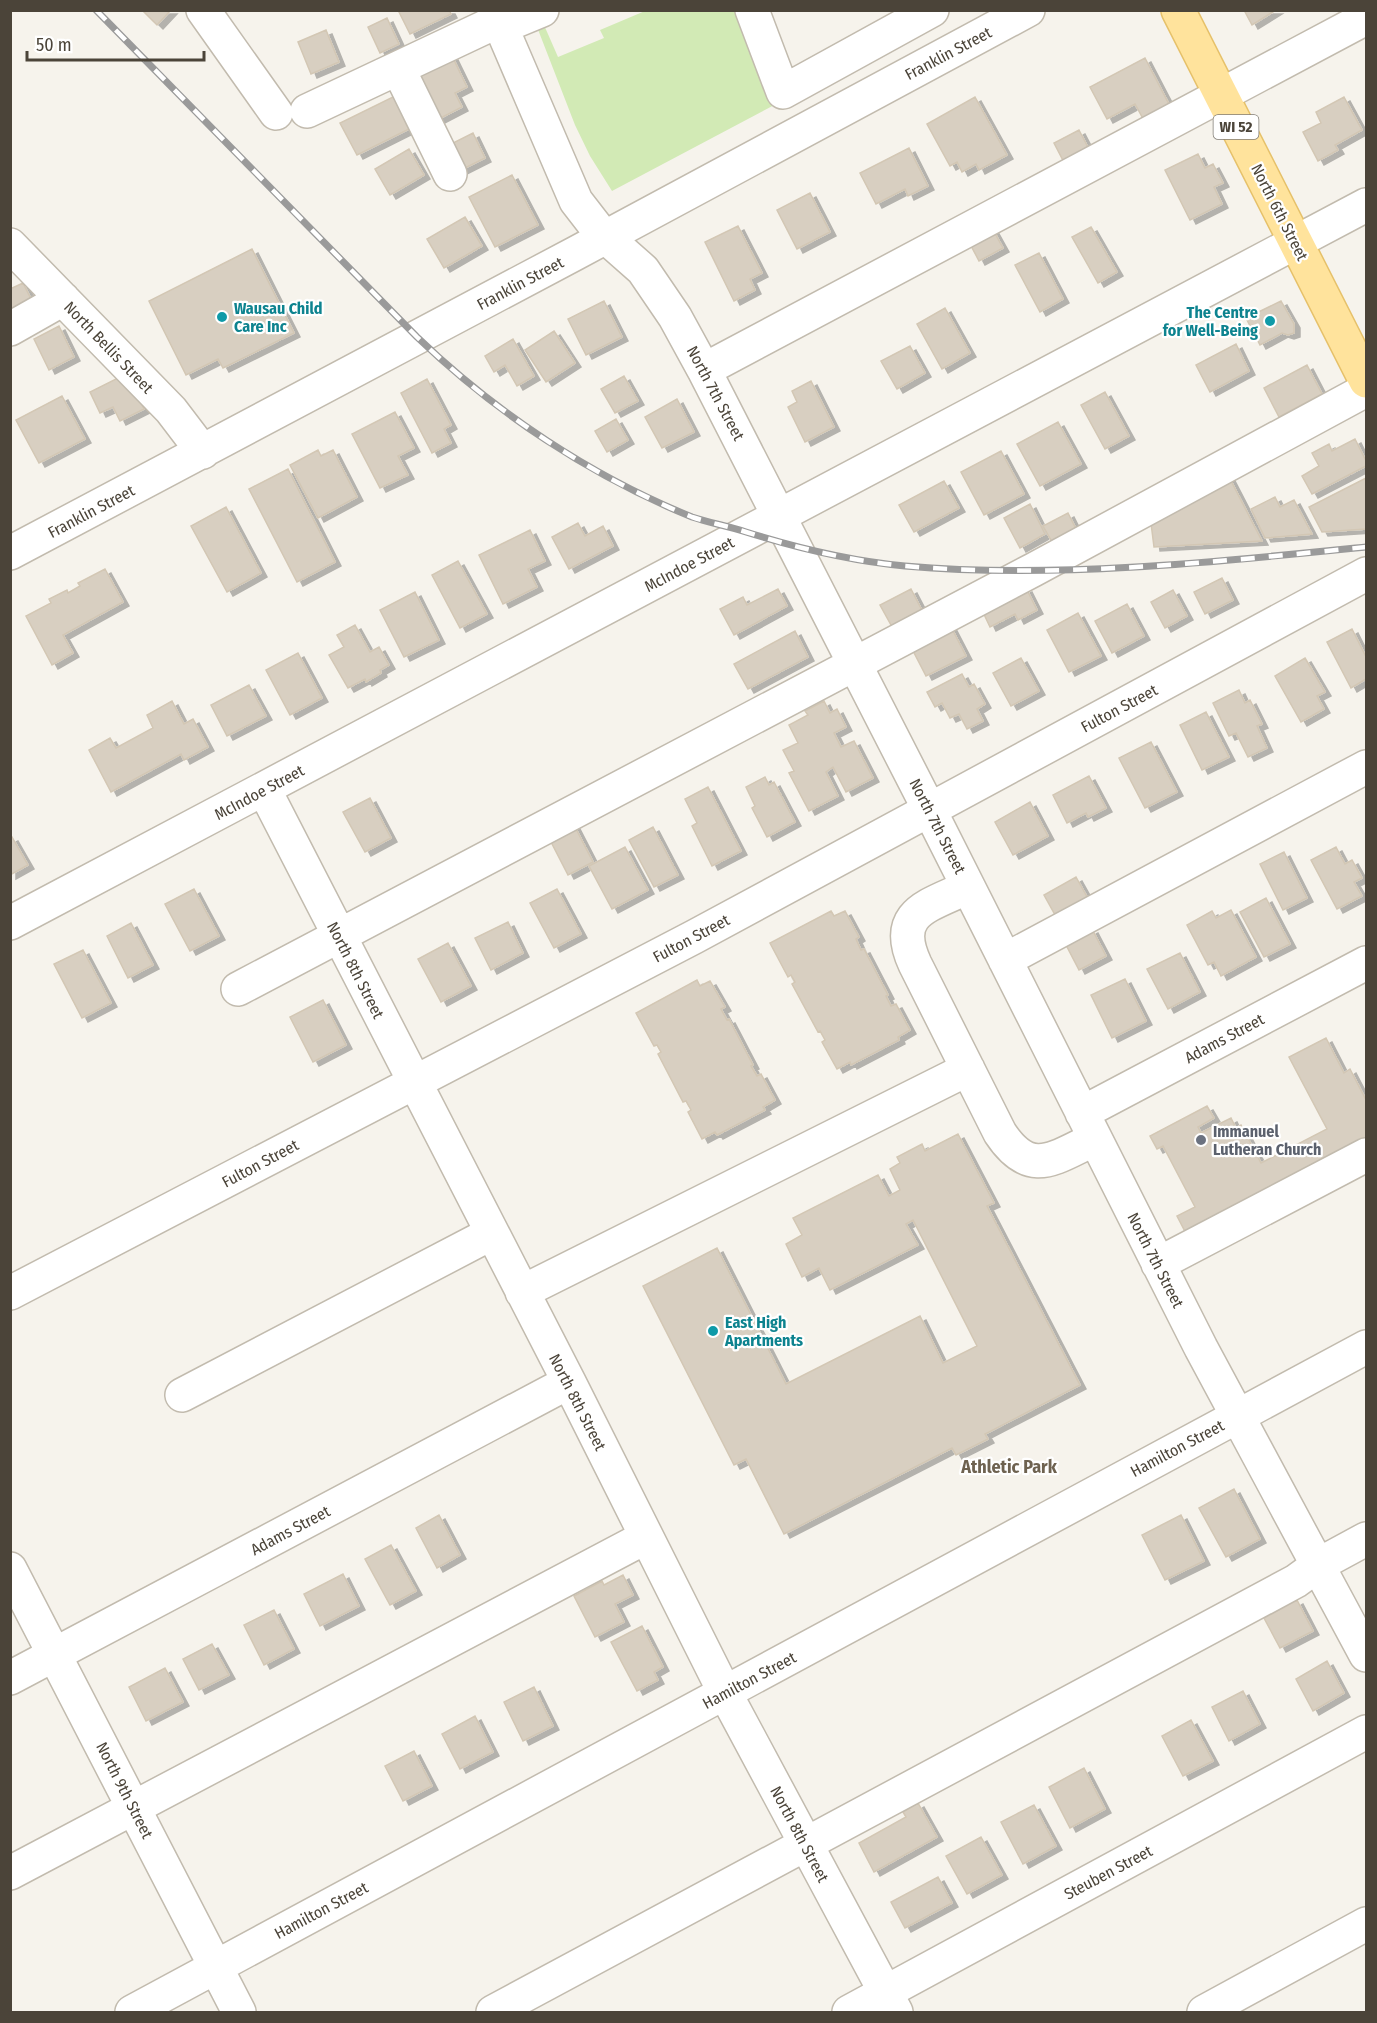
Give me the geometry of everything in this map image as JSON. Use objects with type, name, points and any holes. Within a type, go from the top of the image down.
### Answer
[{"type":"main road","name":"North 6th Street","points":[[1178,10],[1366,381]]},
{"type":"street","points":[[203,10],[291,112],[398,68],[498,20],[542,10]]},
{"type":"street","points":[[752,10],[783,92],[932,10]]},
{"type":"street","name":"Franklin Street","points":[[10,553],[1028,10]]},
{"type":"street","points":[[704,370],[1366,18]]},
{"type":"street","name":"North 7th Street","points":[[498,20],[572,194],[589,220],[643,270],[675,317],[704,370],[855,663],[1158,1264],[1366,1655]]},
{"type":"street","points":[[398,68],[450,174]]},
{"type":"street","name":"McIndoe Street","points":[[10,923],[1366,205]]},
{"type":"street","name":"North Bellis Street","points":[[10,245],[171,410],[203,452]]},
{"type":"street","points":[[10,329],[63,299]]},
{"type":"street","points":[[238,989],[1033,570],[1366,390]]},
{"type":"street","name":"Fulton Street","points":[[10,1293],[930,811],[1366,574]]},
{"type":"street","points":[[1005,960],[1366,767]]},
{"type":"street","name":"North 8th Street","points":[[264,789],[569,1382],[725,1694],[890,2003]]},
{"type":"street","name":"Adams Street","points":[[968,887],[916,914],[908,927],[906,938],[908,949],[1000,1133],[1009,1146],[1025,1159],[1044,1161],[1089,1126],[1366,963]]},
{"type":"street","points":[[522,1292],[968,1069]]},
{"type":"street","points":[[1158,1264],[1366,1155]]},
{"type":"street","points":[[182,1395],[492,1233]]},
{"type":"street","name":"Hamilton Street","points":[[132,2013],[1366,1347]]},
{"type":"street","name":"Adams Street","points":[[10,1678],[569,1382]]},
{"type":"street","points":[[10,1873],[646,1538]]},
{"type":"street","points":[[494,2013],[805,1843],[1296,1581],[1318,1565],[1366,1539]]},
{"type":"street","name":"North 9th Street","points":[[10,1569],[238,2013]]},
{"type":"street","name":"Steuben Street","points":[[849,2013],[890,2003],[1366,1732]]},
{"type":"street","points":[[1204,2013],[1366,1924]]},
{"type":"green space","points":[[645,11],[742,11],[780,102],[612,191],[590,156],[575,125],[537,27],[544,25],[558,57],[604,38],[600,30]]},
{"type":"building","points":[[142,10],[171,10],[157,25]]},
{"type":"building","points":[[398,10],[449,10],[451,14],[410,34]]},
{"type":"building","points":[[1244,10],[1276,10],[1252,25]]},
{"type":"building","points":[[387,18],[399,44],[380,53],[368,27]]},
{"type":"building","points":[[326,30],[339,62],[311,74],[298,42]]},
{"type":"building","points":[[452,56],[467,87],[455,93],[462,107],[433,122],[411,75]]},
{"type":"building","points":[[1145,58],[1173,112],[1147,126],[1135,104],[1107,119],[1090,87]]},
{"type":"building","points":[[395,96],[411,128],[357,155],[340,123]]},
{"type":"building","points":[[975,97],[1007,155],[979,170],[976,164],[962,172],[957,162],[950,166],[927,124]]},
{"type":"building","points":[[1344,97],[1362,130],[1335,145],[1338,150],[1318,161],[1303,132],[1321,123],[1316,112]]},
{"type":"building","points":[[1079,130],[1093,157],[1068,170],[1054,143]]},
{"type":"building","points":[[473,133],[485,158],[461,170],[449,145]]},
{"type":"building","points":[[909,148],[928,186],[908,196],[905,189],[876,204],[860,173]]},
{"type":"building","points":[[409,149],[424,175],[390,195],[375,169]]},
{"type":"building","points":[[1198,154],[1205,168],[1213,164],[1223,183],[1214,187],[1222,204],[1190,220],[1165,170]]},
{"type":"building","points":[[512,175],[538,225],[495,247],[469,197]]},
{"type":"building","points":[[810,193],[830,232],[797,249],[777,210]]},
{"type":"building","points":[[465,217],[482,246],[444,268],[427,239]]},
{"type":"building","points":[[738,226],[762,273],[750,279],[755,290],[734,301],[705,242]]},
{"type":"building","points":[[1091,227],[1117,272],[1098,283],[1072,237]]},
{"type":"building","points":[[992,228],[1003,248],[979,261],[968,240]]},
{"type":"building","name":"Wausau Child Care Inc","points":[[252,249],[294,333],[223,368],[218,359],[186,375],[149,301]]},
{"type":"building","points":[[1039,253],[1063,299],[1040,312],[1015,265]]},
{"type":"building","points":[[23,283],[35,307],[10,320],[10,289]]},
{"type":"building","points":[[604,301],[622,337],[586,355],[568,319]]},
{"type":"building","name":"The Centre for Well-Being","points":[[1281,301],[1294,324],[1294,333],[1288,335],[1282,333],[1260,345],[1246,318]]},
{"type":"building","points":[[945,308],[970,353],[942,369],[917,324]]},
{"type":"building","points":[[59,326],[74,357],[49,370],[34,339]]},
{"type":"building","points":[[554,331],[575,363],[546,382],[525,350]]},
{"type":"building","points":[[513,339],[534,376],[517,386],[505,365],[494,372],[485,356]]},
{"type":"building","points":[[1236,344],[1249,371],[1210,392],[1196,365]]},
{"type":"building","points":[[910,346],[925,373],[897,389],[881,361]]},
{"type":"building","points":[[1307,365],[1322,394],[1279,417],[1264,388]]},
{"type":"building","points":[[126,374],[144,409],[120,421],[113,407],[100,413],[90,392]]},
{"type":"building","points":[[624,376],[638,401],[615,413],[601,389]]},
{"type":"building","points":[[427,379],[451,425],[444,429],[451,443],[432,453],[401,393]]},
{"type":"building","points":[[811,381],[834,427],[805,442],[788,407],[797,402],[792,391]]},
{"type":"building","points":[[1105,392],[1129,436],[1105,449],[1081,405]]},
{"type":"building","points":[[62,396],[85,439],[39,463],[16,420]]},
{"type":"building","points":[[677,399],[694,432],[662,448],[645,417]]},
{"type":"building","points":[[395,412],[414,448],[398,456],[408,475],[380,488],[352,434]]},
{"type":"building","points":[[616,419],[628,440],[607,452],[595,431]]},
{"type":"building","points":[[1058,422],[1081,464],[1040,486],[1017,444]]},
{"type":"building","points":[[1355,439],[1366,461],[1366,466],[1312,494],[1302,476],[1319,466],[1312,453],[1329,444],[1332,451]]},
{"type":"building","points":[[318,450],[321,456],[333,450],[357,497],[318,518],[290,465]]},
{"type":"building","points":[[1001,451],[1024,494],[984,515],[961,472]]},
{"type":"building","points":[[288,469],[335,562],[297,582],[249,489]]},
{"type":"building","points":[[1228,475],[1262,541],[1154,547],[1150,515]]},
{"type":"building","points":[[1366,478],[1366,529],[1322,532],[1309,507]]},
{"type":"building","points":[[944,481],[959,508],[914,532],[899,505]]},
{"type":"building","points":[[1275,497],[1280,507],[1294,500],[1312,534],[1265,538],[1251,509]]},
{"type":"building","points":[[1030,504],[1045,534],[1020,548],[1004,518]]},
{"type":"building","points":[[226,507],[261,573],[227,592],[191,526]]},
{"type":"building","points":[[1068,513],[1079,535],[1055,547],[1043,526]]},
{"type":"building","points":[[578,523],[585,536],[603,526],[613,546],[569,569],[552,537]]},
{"type":"building","points":[[530,530],[545,561],[528,569],[537,587],[503,604],[479,555]]},
{"type":"building","points":[[458,561],[487,614],[460,628],[432,575]]},
{"type":"building","points":[[105,569],[123,602],[63,635],[73,653],[52,665],[26,616],[51,603],[49,599],[67,590],[68,593],[80,586],[78,583]]},
{"type":"building","points":[[1222,578],[1233,600],[1205,614],[1194,592]]},
{"type":"building","points":[[1026,588],[1037,610],[1018,620],[1015,614],[990,627],[982,610]]},
{"type":"building","points":[[778,589],[787,606],[734,635],[720,609],[743,597],[747,605]]},
{"type":"building","points":[[911,589],[926,618],[896,634],[880,605]]},
{"type":"building","points":[[1173,590],[1187,616],[1165,628],[1151,602]]},
{"type":"building","points":[[415,592],[439,640],[404,657],[380,610]]},
{"type":"building","points":[[1127,604],[1144,636],[1112,653],[1095,621]]},
{"type":"building","points":[[1078,613],[1101,656],[1069,672],[1047,630]]},
{"type":"building","points":[[949,623],[966,656],[926,676],[909,643]]},
{"type":"building","points":[[355,625],[370,652],[379,647],[389,665],[366,682],[365,679],[348,688],[329,655],[344,647],[337,635]]},
{"type":"building","points":[[1352,629],[1366,657],[1366,679],[1351,688],[1327,642]]},
{"type":"building","points":[[795,631],[808,657],[748,689],[734,664]]},
{"type":"building","points":[[298,653],[322,698],[290,715],[266,670]]},
{"type":"building","points":[[1021,658],[1039,691],[1011,706],[993,673]]},
{"type":"building","points":[[1305,658],[1325,692],[1317,696],[1324,709],[1301,722],[1275,676]]},
{"type":"building","points":[[962,674],[969,687],[974,684],[985,704],[977,709],[983,721],[967,729],[959,714],[950,718],[942,703],[935,707],[927,692]]},
{"type":"building","points":[[249,685],[266,716],[227,736],[211,705]]},
{"type":"building","points":[[1239,690],[1245,703],[1250,700],[1262,724],[1257,726],[1267,748],[1248,757],[1236,733],[1229,736],[1213,703]]},
{"type":"building","points":[[172,701],[184,724],[193,719],[208,747],[184,760],[181,754],[111,792],[89,750],[110,738],[116,748],[153,728],[147,715]]},
{"type":"building","points":[[824,701],[830,713],[837,709],[846,727],[834,733],[841,747],[854,741],[873,778],[846,792],[833,767],[826,772],[838,796],[809,811],[789,773],[794,771],[783,750],[798,743],[789,725],[808,715],[805,711]]},
{"type":"building","points":[[1206,712],[1229,757],[1202,770],[1180,725]]},
{"type":"building","points":[[1151,742],[1177,792],[1145,808],[1119,758]]},
{"type":"building","points":[[1089,776],[1106,808],[1088,817],[1086,813],[1067,823],[1053,795]]},
{"type":"building","points":[[765,777],[769,785],[774,782],[795,822],[767,837],[752,808],[755,806],[746,787]]},
{"type":"building","points":[[708,787],[741,851],[712,866],[692,826],[697,823],[685,799]]},
{"type":"building","points":[[370,798],[391,838],[365,852],[343,812]]},
{"type":"building","points":[[1030,802],[1048,836],[1013,855],[995,822]]},
{"type":"building","points":[[574,825],[593,862],[568,875],[549,838]]},
{"type":"building","points":[[653,827],[678,875],[654,887],[629,840]]},
{"type":"building","points":[[12,837],[28,865],[10,875],[10,838]]},
{"type":"building","points":[[625,847],[648,890],[612,909],[589,866]]},
{"type":"building","points":[[1336,847],[1345,864],[1352,860],[1362,878],[1354,882],[1362,896],[1337,909],[1311,860]]},
{"type":"building","points":[[1284,852],[1307,898],[1283,910],[1260,864]]},
{"type":"building","points":[[1076,877],[1091,904],[1059,922],[1044,895]]},
{"type":"building","points":[[194,889],[219,936],[190,951],[165,904]]},
{"type":"building","points":[[557,889],[581,934],[554,948],[530,903]]},
{"type":"building","points":[[1266,898],[1290,944],[1264,957],[1240,912]]},
{"type":"building","points":[[1231,910],[1256,957],[1221,976],[1214,962],[1208,965],[1187,925],[1212,911],[1216,918]]},
{"type":"building","points":[[831,911],[834,916],[845,911],[859,937],[856,939],[861,950],[864,949],[888,995],[886,996],[891,1006],[896,1004],[910,1030],[898,1037],[899,1040],[851,1065],[850,1062],[837,1069],[822,1042],[825,1040],[820,1031],[818,1032],[792,984],[795,982],[791,975],[788,977],[770,943]]},
{"type":"building","points":[[508,922],[523,953],[491,970],[475,938]]},
{"type":"building","points":[[131,923],[153,965],[128,978],[107,936]]},
{"type":"building","points":[[1092,929],[1106,956],[1079,970],[1065,943]]},
{"type":"building","points":[[448,943],[471,986],[441,1002],[418,959]]},
{"type":"building","points":[[83,950],[111,1003],[82,1018],[54,964]]},
{"type":"building","points":[[1180,953],[1200,992],[1168,1009],[1147,969]]},
{"type":"building","points":[[1125,979],[1146,1021],[1112,1038],[1091,995]]},
{"type":"building","points":[[697,980],[700,986],[710,981],[725,1007],[721,1009],[727,1020],[729,1019],[753,1065],[751,1066],[757,1076],[761,1074],[775,1100],[763,1107],[765,1110],[717,1135],[715,1132],[702,1139],[688,1112],[691,1110],[686,1101],[683,1102],[658,1054],[661,1052],[657,1045],[654,1046],[636,1013]]},
{"type":"building","points":[[323,1000],[346,1045],[313,1062],[290,1017]]},
{"type":"building","name":"Immanuel Lutheran Church","points":[[1326,1038],[1344,1073],[1350,1069],[1366,1100],[1366,1144],[1191,1243],[1177,1216],[1195,1207],[1163,1146],[1157,1149],[1150,1136],[1207,1106],[1214,1118],[1198,1127],[1201,1133],[1231,1118],[1236,1128],[1241,1125],[1261,1163],[1327,1129],[1289,1057]]},
{"type":"building","name":"East High Apartments","points":[[958,1134],[994,1203],[987,1206],[1080,1385],[985,1434],[988,1439],[956,1455],[952,1448],[784,1534],[746,1459],[734,1465],[643,1286],[717,1248],[786,1384],[920,1316],[943,1363],[977,1346],[913,1220],[906,1224],[918,1245],[830,1290],[819,1268],[802,1277],[786,1244],[802,1235],[793,1218],[878,1175],[889,1196],[900,1190],[890,1169],[900,1163],[897,1157],[922,1144],[925,1151]]},
{"type":"building","points":[[1234,1489],[1260,1539],[1226,1557],[1199,1508]]},
{"type":"building","points":[[439,1515],[460,1555],[437,1568],[416,1528]]},
{"type":"building","points":[[1181,1515],[1204,1561],[1165,1580],[1142,1535]]},
{"type":"building","points":[[391,1545],[416,1591],[390,1605],[365,1559]]},
{"type":"building","points":[[343,1574],[359,1606],[320,1626],[304,1594]]},
{"type":"building","points":[[623,1575],[633,1595],[615,1604],[624,1622],[595,1637],[574,1596],[602,1581],[604,1585]]},
{"type":"building","points":[[1297,1600],[1313,1631],[1280,1648],[1264,1618]]},
{"type":"building","points":[[274,1610],[294,1649],[264,1665],[244,1625]]},
{"type":"building","points":[[642,1626],[663,1667],[654,1672],[658,1680],[637,1691],[611,1642]]},
{"type":"building","points":[[212,1644],[229,1675],[199,1690],[183,1659]]},
{"type":"building","points":[[1327,1661],[1344,1693],[1313,1711],[1296,1679]]},
{"type":"building","points":[[165,1668],[183,1702],[146,1721],[129,1687]]},
{"type":"building","points":[[534,1687],[553,1726],[523,1741],[504,1702]]},
{"type":"building","points":[[1243,1691],[1260,1724],[1229,1741],[1212,1707]]},
{"type":"building","points":[[475,1716],[493,1752],[460,1769],[442,1734]]},
{"type":"building","points":[[1191,1720],[1213,1761],[1183,1776],[1162,1736]]},
{"type":"building","points":[[414,1751],[432,1786],[403,1801],[385,1766]]},
{"type":"building","points":[[1084,1768],[1105,1809],[1070,1828],[1049,1787]]},
{"type":"building","points":[[918,1803],[937,1837],[874,1872],[859,1843],[906,1817],[903,1812]]},
{"type":"building","points":[[1034,1805],[1056,1846],[1023,1864],[1001,1822]]},
{"type":"building","points":[[981,1837],[1002,1875],[967,1894],[946,1856]]},
{"type":"building","points":[[938,1877],[952,1903],[905,1928],[891,1902]]},
{"type":"railway","points":[[96,10],[447,365],[512,417],[546,440],[581,462],[654,501],[692,517],[824,553],[885,564],[962,570],[1019,571],[1136,567],[1366,547]]},
{"type":"place","name":"Wausau Child Care Inc","points":[[222,317]]},
{"type":"place","name":"The Centre for Well-Being","points":[[1270,321]]},
{"type":"place","name":"Immanuel Lutheran Church","points":[[1201,1140]]},
{"type":"place","name":"East High Apartments","points":[[713,1331]]},
{"type":"district","name":"Athletic Park","points":[[1009,1467]]}]
